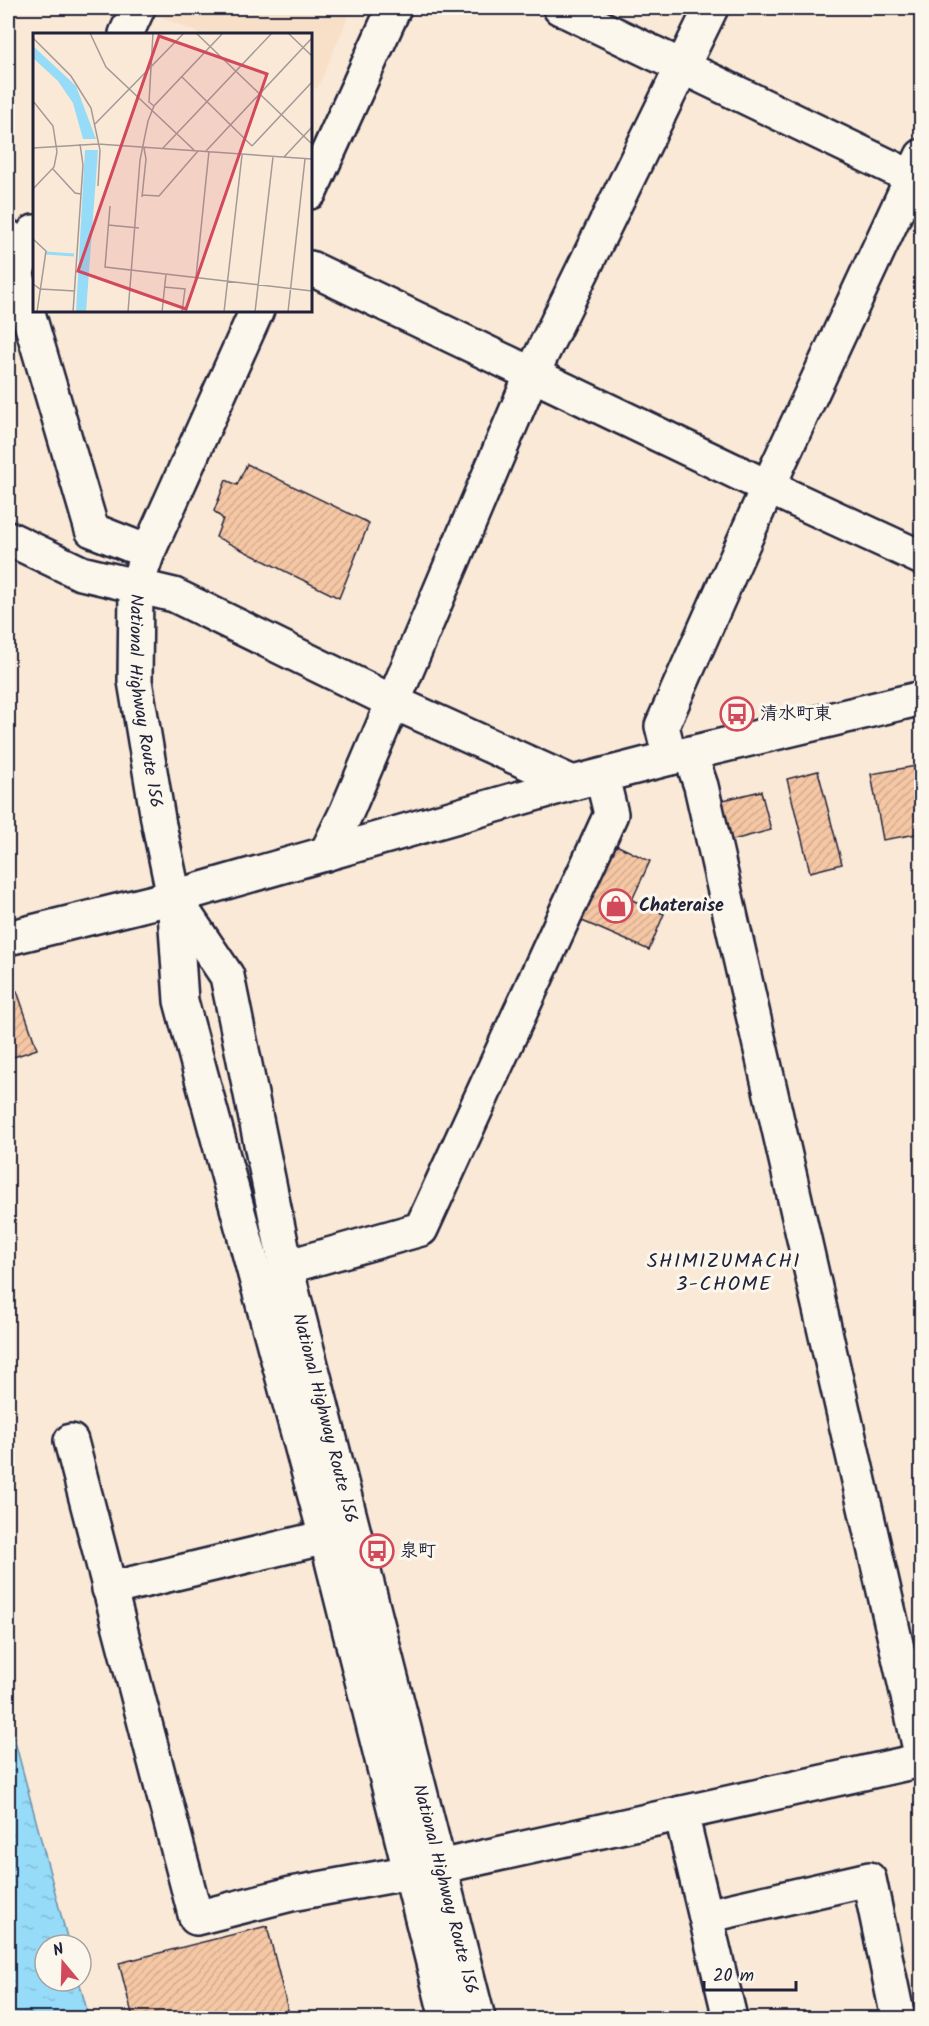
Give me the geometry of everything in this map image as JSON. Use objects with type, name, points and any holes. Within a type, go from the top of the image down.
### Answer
[{"type":"main road","points":[[126,33],[138,8]]},
{"type":"main road","points":[[312,188],[394,8]]},
{"type":"main road","points":[[71,1441],[196,1917],[291,1894],[425,1870],[921,1759],[703,797],[662,726],[768,487],[918,171],[560,8]]},
{"type":"main road","points":[[326,854],[532,374],[711,8]]},
{"type":"main road","points":[[12,281],[33,234]]},
{"type":"main road","points":[[8,237],[12,281],[92,530],[148,552]]},
{"type":"main road","points":[[312,268],[921,558]]},
{"type":"main road","name":"National Highway Route 156","points":[[256,312],[148,552],[136,587],[135,681],[159,825],[174,897],[181,1001],[340,1533],[425,1870],[478,2019]]},
{"type":"main road","points":[[8,538],[81,573],[174,595],[393,702],[588,780],[611,814],[421,1229],[286,1267]]},
{"type":"main road","points":[[8,938],[174,897],[588,780],[921,698]]},
{"type":"main road","name":"National Highway Route 156","points":[[174,897],[227,976],[340,1533]]},
{"type":"main road","points":[[109,1589],[340,1533]]},
{"type":"main road","points":[[681,1813],[730,2019]]},
{"type":"main road","name":"National Highway Route 156","points":[[425,1870],[447,2019]]},
{"type":"main road","points":[[706,1916],[869,1879],[898,2019]]},
{"type":"shaded area","points":[[150,8],[352,8],[317,89],[312,86],[312,33],[198,33],[149,11]]},
{"type":"water","points":[[8,1715],[66,1933],[33,1933],[33,1993],[82,1993],[89,2018],[8,2018]]},
{"type":"building","points":[[247,464],[369,523],[339,598],[216,537],[223,519],[214,511],[226,480],[237,485]]},
{"type":"building","points":[[922,765],[922,833],[883,840],[871,774]]},
{"type":"building","points":[[818,771],[842,864],[810,872],[787,779]]},
{"type":"building","points":[[761,791],[771,830],[729,841],[719,801]]},
{"type":"building","points":[[614,844],[650,861],[632,900],[664,914],[649,950],[580,920]]},
{"type":"building","points":[[17,991],[37,1049],[8,1059],[8,995]]},
{"type":"building","points":[[267,1926],[290,2018],[133,2018],[119,1963]]},
{"type":"place","name":"清水町東","points":[[737,714]]},
{"type":"place","name":"Chateraise","points":[[616,906]]},
{"type":"place","name":"泉町","points":[[377,1551]]},
{"type":"district","name":"SHIMIZUMACHI 3-CHOME","points":[[724,1274]]}]
